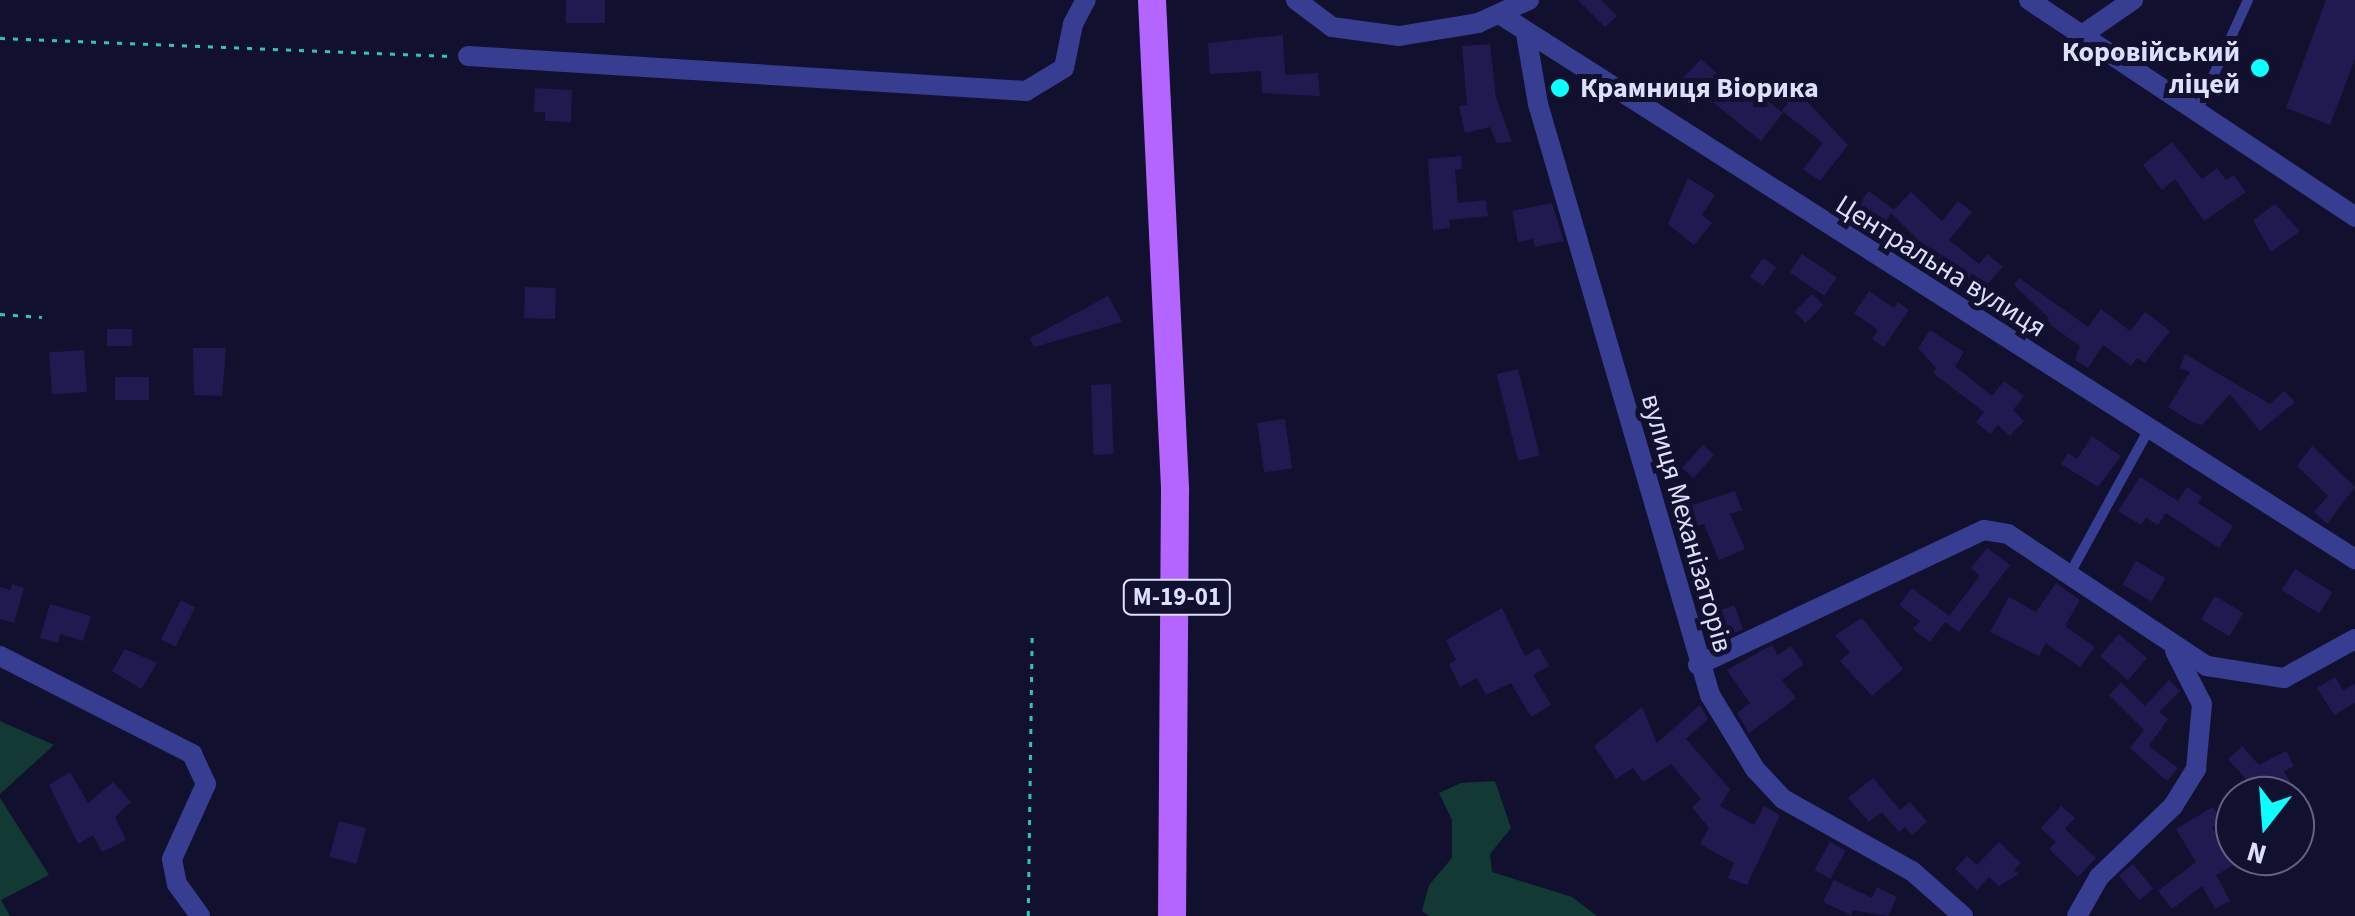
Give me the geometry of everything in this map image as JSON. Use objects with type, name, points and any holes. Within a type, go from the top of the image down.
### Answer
[{"type":"main road","name":"М-19-01","points":[[1152,0],[1174,438],[1172,916]]},
{"type":"street","points":[[468,56],[1026,91],[1064,68],[1072,24],[1086,0]]},
{"type":"street","points":[[1296,0],[1332,27],[1362,35],[1430,33],[1530,0]]},
{"type":"street","points":[[2029,0],[2355,216]]},
{"type":"street","points":[[2082,35],[2133,0]]},
{"type":"street","name":"Центральна вулиця","points":[[1503,8],[1526,34],[2355,558]]},
{"type":"street","name":"вулиця Механізаторів","points":[[1526,34],[1538,104],[1698,665],[1732,734],[1783,799],[1912,871],[1963,916]]},
{"type":"street","points":[[1698,665],[1976,532],[2008,534],[2175,651],[2226,671],[2284,678],[2355,639]]},
{"type":"street","points":[[2077,916],[2092,886],[2173,806],[2196,769],[2202,704],[2175,651]]},
{"type":"street","points":[[0,656],[192,754],[206,784],[172,859],[177,884],[200,916]]},
{"type":"lane","points":[[2197,111],[2248,0]]},
{"type":"lane","points":[[2068,577],[2150,430]]},
{"type":"path","points":[[0,38],[468,56]]},
{"type":"path","points":[[0,314],[42,317]]},
{"type":"path","points":[[1028,916],[1032,632]]},
{"type":"green space","points":[[0,721],[54,745],[0,794]]},
{"type":"green space","points":[[1495,781],[1511,828],[1490,854],[1492,872],[1572,897],[1597,916],[1429,916],[1422,911],[1429,885],[1452,858],[1452,820],[1439,793],[1461,783]]},
{"type":"green space","points":[[0,798],[49,875],[1,900],[10,916],[0,916]]},
{"type":"building","points":[[566,0],[605,0],[605,23],[566,23]]},
{"type":"building","points":[[1578,0],[1601,0],[1617,16],[1605,27]]},
{"type":"building","points":[[2326,0],[2355,0],[2355,59],[2330,125],[2286,108]]},
{"type":"building","points":[[1283,35],[1285,75],[1318,73],[1320,96],[1262,93],[1261,71],[1210,74],[1208,43]]},
{"type":"building","points":[[1490,44],[1496,98],[1512,142],[1497,143],[1490,127],[1465,133],[1459,106],[1467,105],[1462,46]]},
{"type":"building","points":[[1701,59],[1747,101],[1765,99],[1783,113],[1761,141],[1683,78]]},
{"type":"building","points":[[535,88],[572,90],[571,122],[545,121],[545,112],[534,112]]},
{"type":"building","points":[[1797,91],[1848,145],[1820,181],[1803,169],[1823,143],[1782,111]]},
{"type":"building","points":[[2172,142],[2202,179],[2217,168],[2226,180],[2234,175],[2246,192],[2204,221],[2175,179],[2162,190],[2143,165]]},
{"type":"building","points":[[1461,156],[1462,169],[1455,170],[1458,203],[1486,200],[1488,216],[1449,220],[1450,228],[1433,230],[1428,159]]},
{"type":"building","points":[[1688,178],[1715,195],[1702,215],[1712,223],[1694,245],[1668,224]]},
{"type":"building","points":[[1869,191],[1894,210],[1881,226],[1856,208]]},
{"type":"building","points":[[1911,192],[1942,221],[1958,201],[1972,212],[1949,240],[1979,264],[1987,254],[2003,267],[1975,297],[1891,213]]},
{"type":"building","points":[[1552,203],[1564,241],[1535,247],[1533,239],[1518,242],[1512,211]]},
{"type":"building","points":[[2275,204],[2300,231],[2271,252],[2253,220]]},
{"type":"building","points":[[1802,254],[1837,277],[1825,296],[1790,272]]},
{"type":"building","points":[[1763,258],[1776,267],[1763,286],[1750,277]]},
{"type":"building","points":[[2019,278],[2088,327],[2101,309],[2130,331],[2145,312],[2170,331],[2145,363],[2137,358],[2131,366],[2103,345],[2088,368],[2075,360],[2080,346],[2046,322],[2049,318],[2014,285]]},
{"type":"building","points":[[525,287],[556,288],[555,319],[524,318]]},
{"type":"building","points":[[1869,291],[1894,308],[1898,302],[1909,310],[1884,347],[1872,339],[1878,330],[1854,313]]},
{"type":"building","points":[[1812,294],[1823,305],[1806,323],[1794,312]]},
{"type":"building","points":[[1108,296],[1122,322],[1034,347],[1030,338]]},
{"type":"building","points":[[107,329],[132,329],[132,346],[107,346]]},
{"type":"building","points":[[1930,330],[1964,352],[1955,366],[1992,396],[2004,381],[2024,396],[2013,410],[2024,421],[2010,436],[1998,425],[1990,434],[1976,422],[1984,412],[1933,373],[1936,368],[1918,348]]},
{"type":"building","points":[[193,348],[226,348],[222,396],[194,395]]},
{"type":"building","points":[[84,350],[87,392],[52,394],[49,352]]},
{"type":"building","points":[[2185,354],[2270,404],[2284,391],[2295,402],[2260,431],[2230,394],[2202,425],[2192,422],[2168,407],[2190,372],[2180,368]]},
{"type":"building","points":[[1518,369],[1540,455],[1518,461],[1497,374]]},
{"type":"building","points":[[115,377],[149,377],[149,400],[115,400]]},
{"type":"building","points":[[1111,384],[1113,454],[1093,455],[1091,385]]},
{"type":"building","points":[[1285,419],[1292,469],[1264,472],[1257,423]]},
{"type":"building","points":[[2092,436],[2121,456],[2098,487],[2061,464],[2068,453],[2077,459]]},
{"type":"building","points":[[1703,445],[1714,455],[1693,478],[1682,468]]},
{"type":"building","points":[[2312,446],[2355,487],[2327,524],[2314,512],[2328,496],[2297,466]]},
{"type":"building","points":[[2140,477],[2178,501],[2187,487],[2202,497],[2198,503],[2233,526],[2219,548],[2166,513],[2158,525],[2146,518],[2141,525],[2118,511]]},
{"type":"building","points":[[1735,491],[1742,510],[1730,514],[1745,549],[1719,560],[1704,524],[1676,530],[1671,512]]},
{"type":"building","points":[[1987,548],[2010,565],[1959,632],[1945,622],[1930,642],[1913,629],[1920,621],[1899,605],[1912,588],[1949,616],[1980,576],[1971,568]]},
{"type":"building","points":[[2136,561],[2165,578],[2152,601],[2122,584]]},
{"type":"building","points":[[2295,569],[2332,592],[2319,614],[2282,590]]},
{"type":"building","points":[[2056,583],[2080,600],[2065,626],[2095,647],[2080,667],[2046,643],[2039,656],[1990,632],[2009,597],[2036,612]]},
{"type":"building","points":[[12,584],[24,588],[14,623],[0,619],[0,587],[10,590]]},
{"type":"building","points":[[2215,596],[2243,613],[2229,636],[2201,619]]},
{"type":"building","points":[[181,600],[195,607],[175,646],[161,639]]},
{"type":"building","points":[[50,604],[91,616],[83,641],[60,634],[58,643],[40,638]]},
{"type":"building","points":[[1734,605],[1743,629],[1727,636],[1717,611]]},
{"type":"building","points":[[1502,608],[1525,656],[1539,648],[1549,666],[1533,675],[1551,705],[1531,717],[1511,683],[1486,695],[1477,678],[1460,687],[1449,664],[1456,660],[1446,640]]},
{"type":"building","points":[[1862,618],[1903,669],[1872,696],[1840,661],[1850,652],[1835,635]]},
{"type":"building","points":[[2119,634],[2147,658],[2128,680],[2100,656]]},
{"type":"building","points":[[1772,645],[1778,655],[1791,646],[1804,664],[1782,680],[1796,698],[1749,733],[1737,713],[1750,703],[1727,670]]},
{"type":"building","points":[[125,649],[157,663],[141,689],[112,671]]},
{"type":"building","points":[[2335,677],[2343,690],[2355,684],[2355,703],[2334,715],[2317,688]]},
{"type":"building","points":[[2169,680],[2180,691],[2159,712],[2168,719],[2149,746],[2178,768],[2167,781],[2130,748],[2144,730],[2109,695],[2121,682],[2145,706]]},
{"type":"building","points":[[1700,705],[1708,719],[1686,739],[1730,789],[1720,806],[1754,825],[1764,806],[1780,815],[1747,885],[1728,878],[1734,863],[1700,844],[1709,828],[1692,807],[1701,799],[1671,764],[1643,782],[1633,768],[1616,779],[1594,746],[1642,707],[1657,743]]},
{"type":"building","points":[[2242,746],[2259,765],[2286,751],[2294,766],[2284,771],[2287,776],[2243,776],[2228,759]]},
{"type":"building","points":[[70,772],[88,803],[113,782],[131,802],[115,817],[126,840],[102,852],[93,835],[78,844],[49,785]]},
{"type":"building","points":[[1873,778],[1900,810],[1910,802],[1927,822],[1912,835],[1905,827],[1899,832],[1882,812],[1869,822],[1848,798]]},
{"type":"building","points":[[2061,806],[2075,818],[2065,829],[2096,858],[2078,877],[2049,849],[2056,842],[2041,828]]},
{"type":"building","points":[[2213,807],[2215,876],[2230,901],[2215,909],[2202,886],[2172,909],[2158,891],[2196,862],[2176,829]]},
{"type":"building","points":[[339,821],[366,828],[356,864],[329,857]]},
{"type":"building","points":[[1830,842],[1846,851],[1830,879],[1814,870]]},
{"type":"building","points":[[1999,842],[2021,863],[2014,870],[2019,874],[1999,886],[1989,877],[1977,890],[1955,869],[1967,856],[1977,865]]},
{"type":"building","points":[[2133,864],[2153,889],[2139,900],[2119,875]]},
{"type":"building","points":[[1834,880],[1872,898],[1877,887],[1897,897],[1888,916],[1853,910],[1851,915],[1823,902]]},
{"type":"place","name":"Коровійський ліцей","points":[[2260,68]]},
{"type":"place","name":"Крамниця Віорика","points":[[1560,88]]}]
